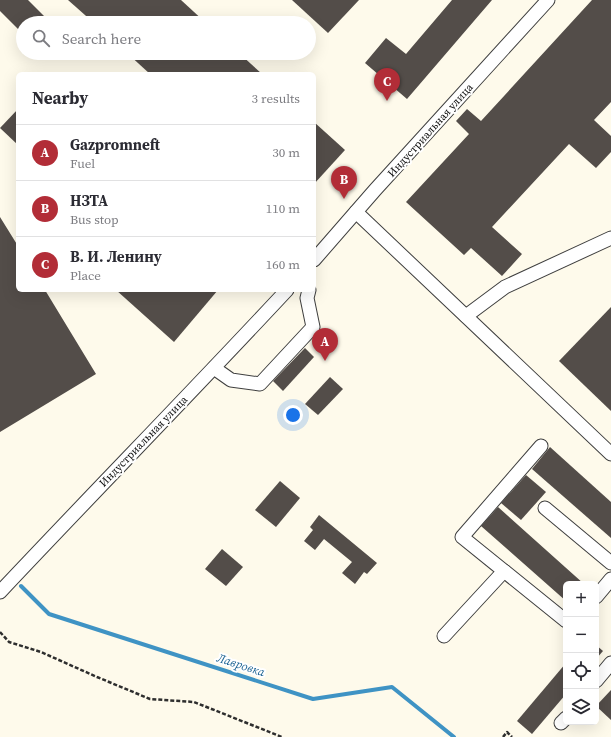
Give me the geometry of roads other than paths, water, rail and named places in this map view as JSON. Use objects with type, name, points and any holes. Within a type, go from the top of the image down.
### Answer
[{"type":"street","name":"Индустриальная улица","points":[[316,260],[356,212],[548,0]]},
{"type":"street","points":[[356,212],[611,454]]},
{"type":"street","points":[[466,316],[505,287],[611,238]]},
{"type":"street","name":"Индустриальная улица","points":[[0,592],[214,368],[284,292]]},
{"type":"street","points":[[214,368],[230,380],[260,384],[313,327],[307,298],[308,292]]},
{"type":"street","points":[[541,446],[462,537],[563,618]]},
{"type":"street","points":[[545,508],[611,563]]},
{"type":"street","points":[[444,636],[504,571]]},
{"type":"street","points":[[599,593],[611,579]]},
{"type":"street","points":[[599,677],[611,663]]},
{"type":"waterway","name":"Лавровка","points":[[21,586],[49,614],[313,699],[392,687],[454,737]]},
{"type":"place","name":"В. И. Ленину","points":[[387,101]]},
{"type":"place","name":"НЗТА","points":[[344,199]]},
{"type":"place","name":"Gazpromneft","points":[[325,361]]}]
